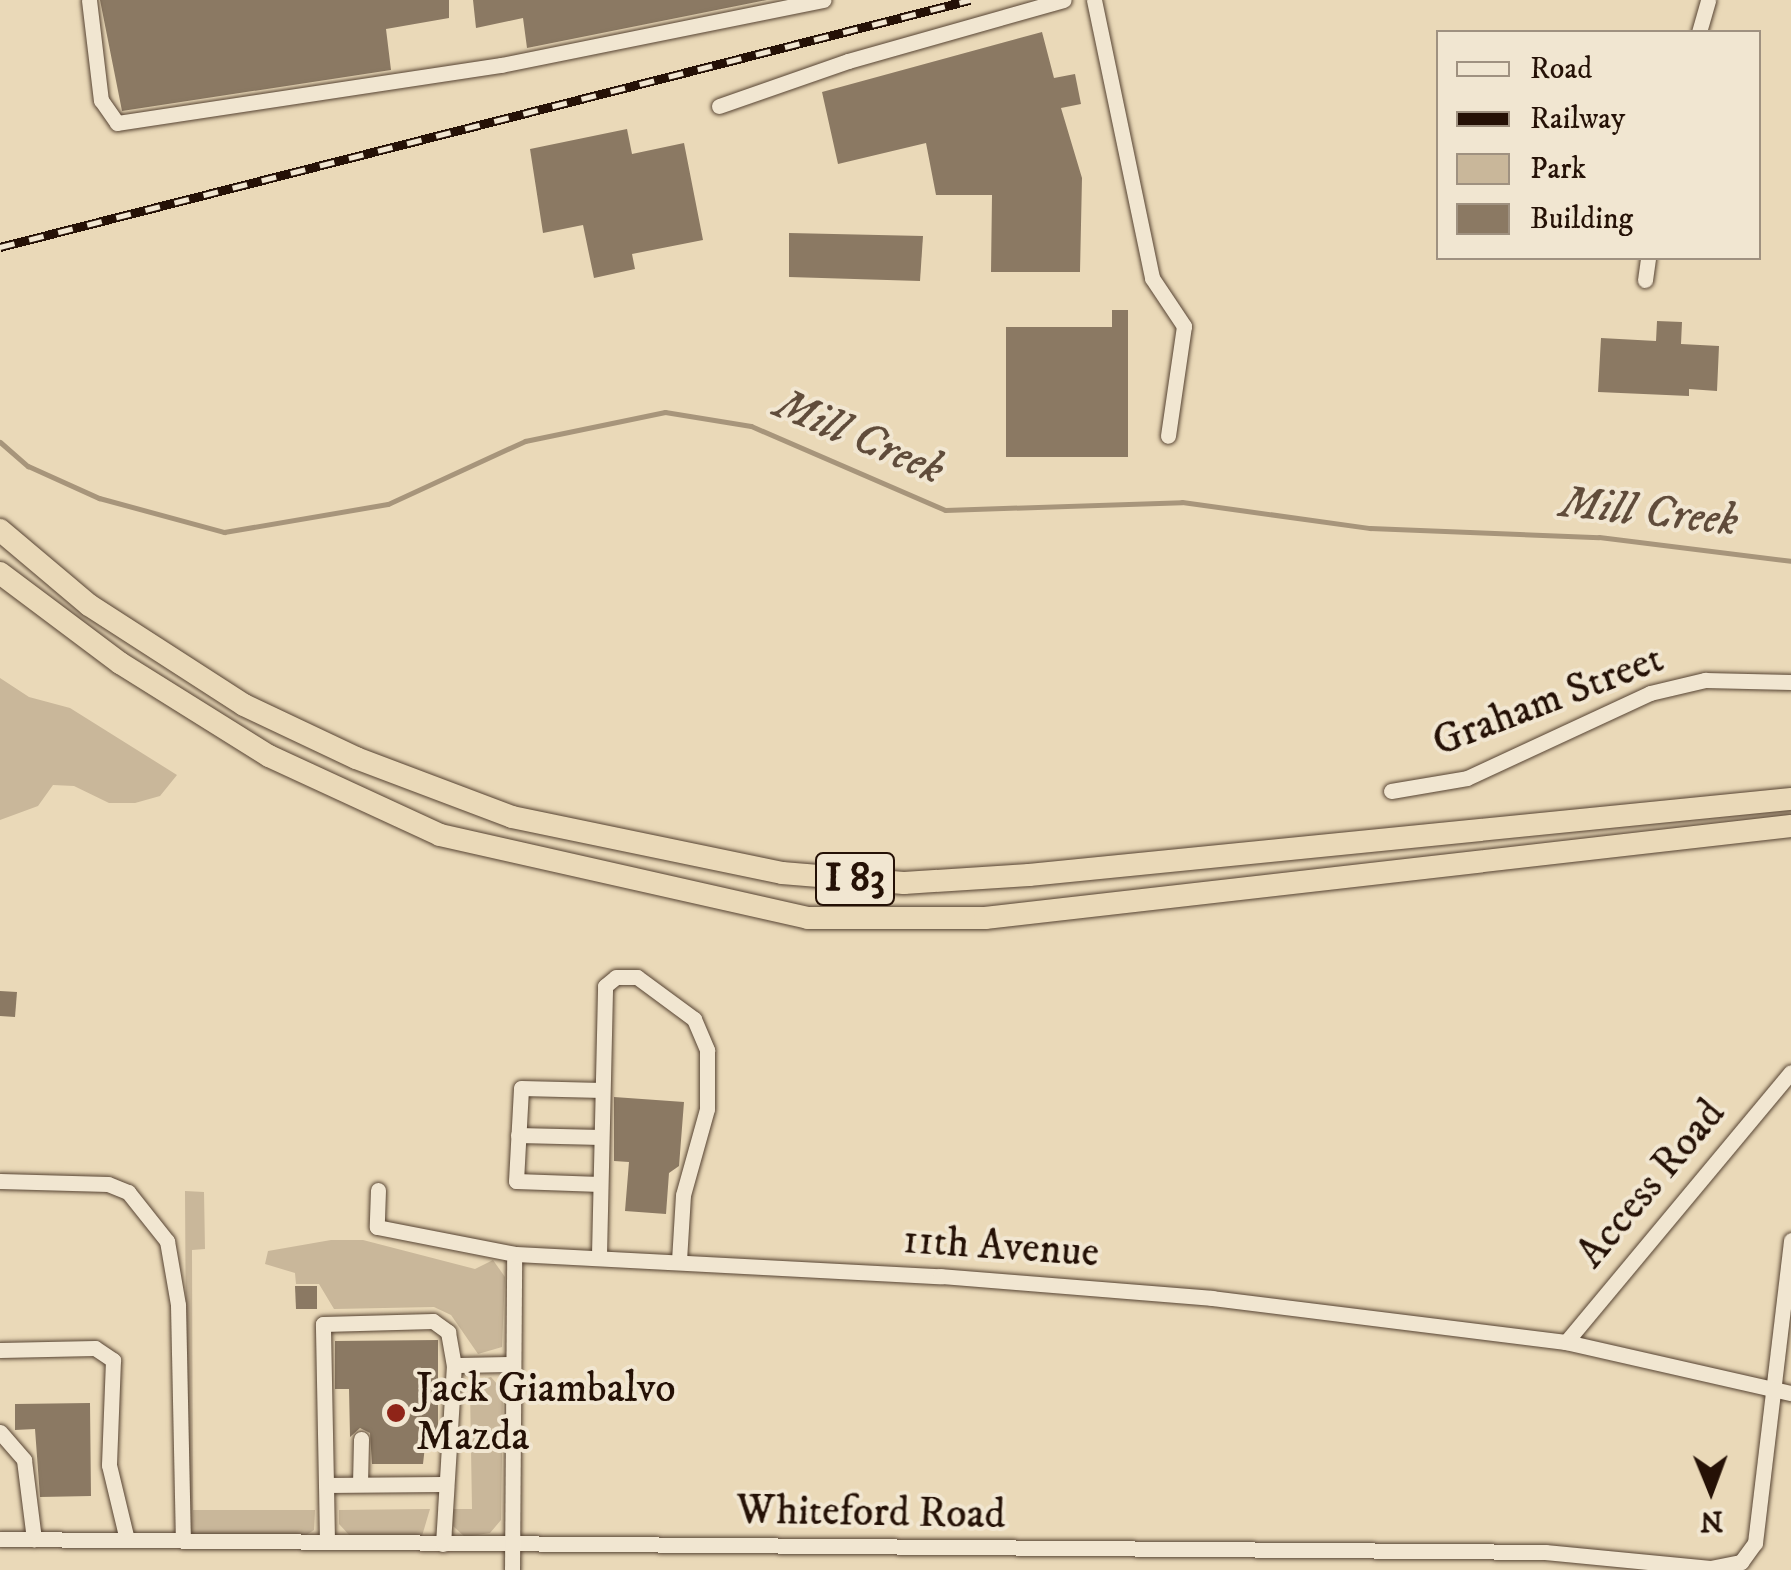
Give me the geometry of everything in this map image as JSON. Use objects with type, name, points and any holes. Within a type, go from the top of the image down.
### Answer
[{"type":"highway","name":"I 83","points":[[0,530],[89,604],[244,706],[356,758],[512,817],[782,873],[904,883],[1028,875],[1791,799]]},
{"type":"highway","name":"I 83","points":[[0,573],[120,662],[269,756],[440,835],[808,918],[985,918],[1791,826]]},
{"type":"street","points":[[89,0],[101,100],[117,122],[501,65],[824,0]]},
{"type":"street","points":[[719,106],[848,60],[1064,0]]},
{"type":"street","points":[[1094,0],[1152,278],[1184,326],[1168,436]]},
{"type":"street","points":[[1700,30],[1708,0]]},
{"type":"street","points":[[1645,280],[1648,260]]},
{"type":"street","name":"Graham Street","points":[[1391,792],[1467,778],[1650,694],[1705,680],[1791,682]]},
{"type":"street","points":[[599,1255],[605,986],[616,977],[637,977],[694,1019],[707,1050],[707,1110],[683,1195],[679,1260]]},
{"type":"street","name":"Access Road","points":[[1566,1342],[1791,1072]]},
{"type":"street","points":[[600,1184],[516,1181],[521,1088],[602,1090]]},
{"type":"street","points":[[518,1136],[601,1137]]},
{"type":"street","points":[[0,1181],[108,1184],[128,1192],[166,1241],[178,1305],[183,1541]]},
{"type":"street","name":"11th Avenue","points":[[378,1190],[377,1227],[514,1254],[679,1260],[1212,1298],[1566,1342],[1783,1391]]},
{"type":"street","points":[[1783,1391],[1791,1240]]},
{"type":"street","points":[[512,1570],[514,1254]]},
{"type":"street","points":[[327,1542],[323,1324],[432,1321],[448,1332],[454,1365],[452,1440],[443,1484],[443,1544]]},
{"type":"street","points":[[0,1350],[95,1348],[113,1360],[110,1464],[127,1540]]},
{"type":"street","points":[[454,1365],[514,1364]]},
{"type":"street","name":"Whiteford Road","points":[[0,1539],[1544,1552],[1710,1568],[1741,1562],[1755,1543],[1783,1391]]},
{"type":"street","points":[[0,1432],[24,1460],[34,1539]]},
{"type":"street","points":[[360,1484],[361,1438]]},
{"type":"street","points":[[326,1485],[443,1484]]},
{"type":"green space","points":[[0,678],[29,697],[70,708],[177,775],[160,796],[135,803],[109,803],[74,786],[53,785],[38,806],[0,820]]},
{"type":"green space","points":[[185,1191],[204,1192],[205,1249],[192,1250],[193,1510],[315,1510],[314,1530],[303,1537],[194,1537],[187,1522]]},
{"type":"green space","points":[[331,1240],[363,1240],[475,1269],[493,1260],[505,1277],[502,1347],[478,1354],[451,1315],[434,1307],[334,1309],[319,1284],[296,1284],[295,1273],[265,1264],[268,1251]]},
{"type":"green space","points":[[491,1377],[503,1391],[501,1520],[490,1533],[465,1537],[453,1526],[453,1509],[472,1509],[470,1390],[472,1382]]},
{"type":"green space","points":[[430,1509],[422,1536],[351,1537],[339,1524],[339,1510]]},
{"type":"building","points":[[100,0],[449,0],[449,18],[386,29],[391,70],[122,111]]},
{"type":"building","points":[[473,0],[767,0],[527,48],[523,18],[476,28]]},
{"type":"building","points":[[1042,32],[1054,78],[1075,74],[1081,104],[1061,108],[1082,178],[1080,272],[991,272],[992,195],[936,195],[926,143],[838,164],[822,92]]},
{"type":"building","points":[[627,129],[632,154],[684,143],[703,240],[632,254],[635,269],[594,278],[583,225],[543,233],[530,149]]},
{"type":"building","points":[[789,233],[923,236],[920,281],[789,277]]},
{"type":"building","points":[[1112,310],[1128,310],[1128,457],[1006,457],[1006,327],[1112,327]]},
{"type":"building","points":[[1657,321],[1682,322],[1681,344],[1719,346],[1717,391],[1689,389],[1689,396],[1598,392],[1601,338],[1656,341]]},
{"type":"building","points":[[0,991],[17,992],[15,1017],[0,1016]]},
{"type":"building","points":[[614,1097],[684,1102],[679,1166],[669,1173],[666,1214],[625,1211],[629,1162],[614,1161]]},
{"type":"building","points":[[295,1286],[317,1286],[317,1309],[296,1309]]},
{"type":"building","name":"Jack Giambalvo Mazda","points":[[438,1340],[438,1436],[426,1437],[423,1464],[372,1464],[370,1433],[360,1428],[350,1437],[349,1389],[335,1389],[335,1341]]},
{"type":"building","points":[[90,1403],[91,1496],[40,1497],[35,1429],[15,1430],[15,1404]]},
{"type":"waterway","name":"Mill Creek","points":[[0,442],[28,466],[99,498],[224,532],[388,504],[525,441],[665,412],[751,426],[945,510],[1182,502],[1370,528],[1599,537],[1791,561]]},
{"type":"railway","points":[[0,247],[970,0]]},
{"type":"place","name":"Jack Giambalvo Mazda","points":[[396,1413]]}]
